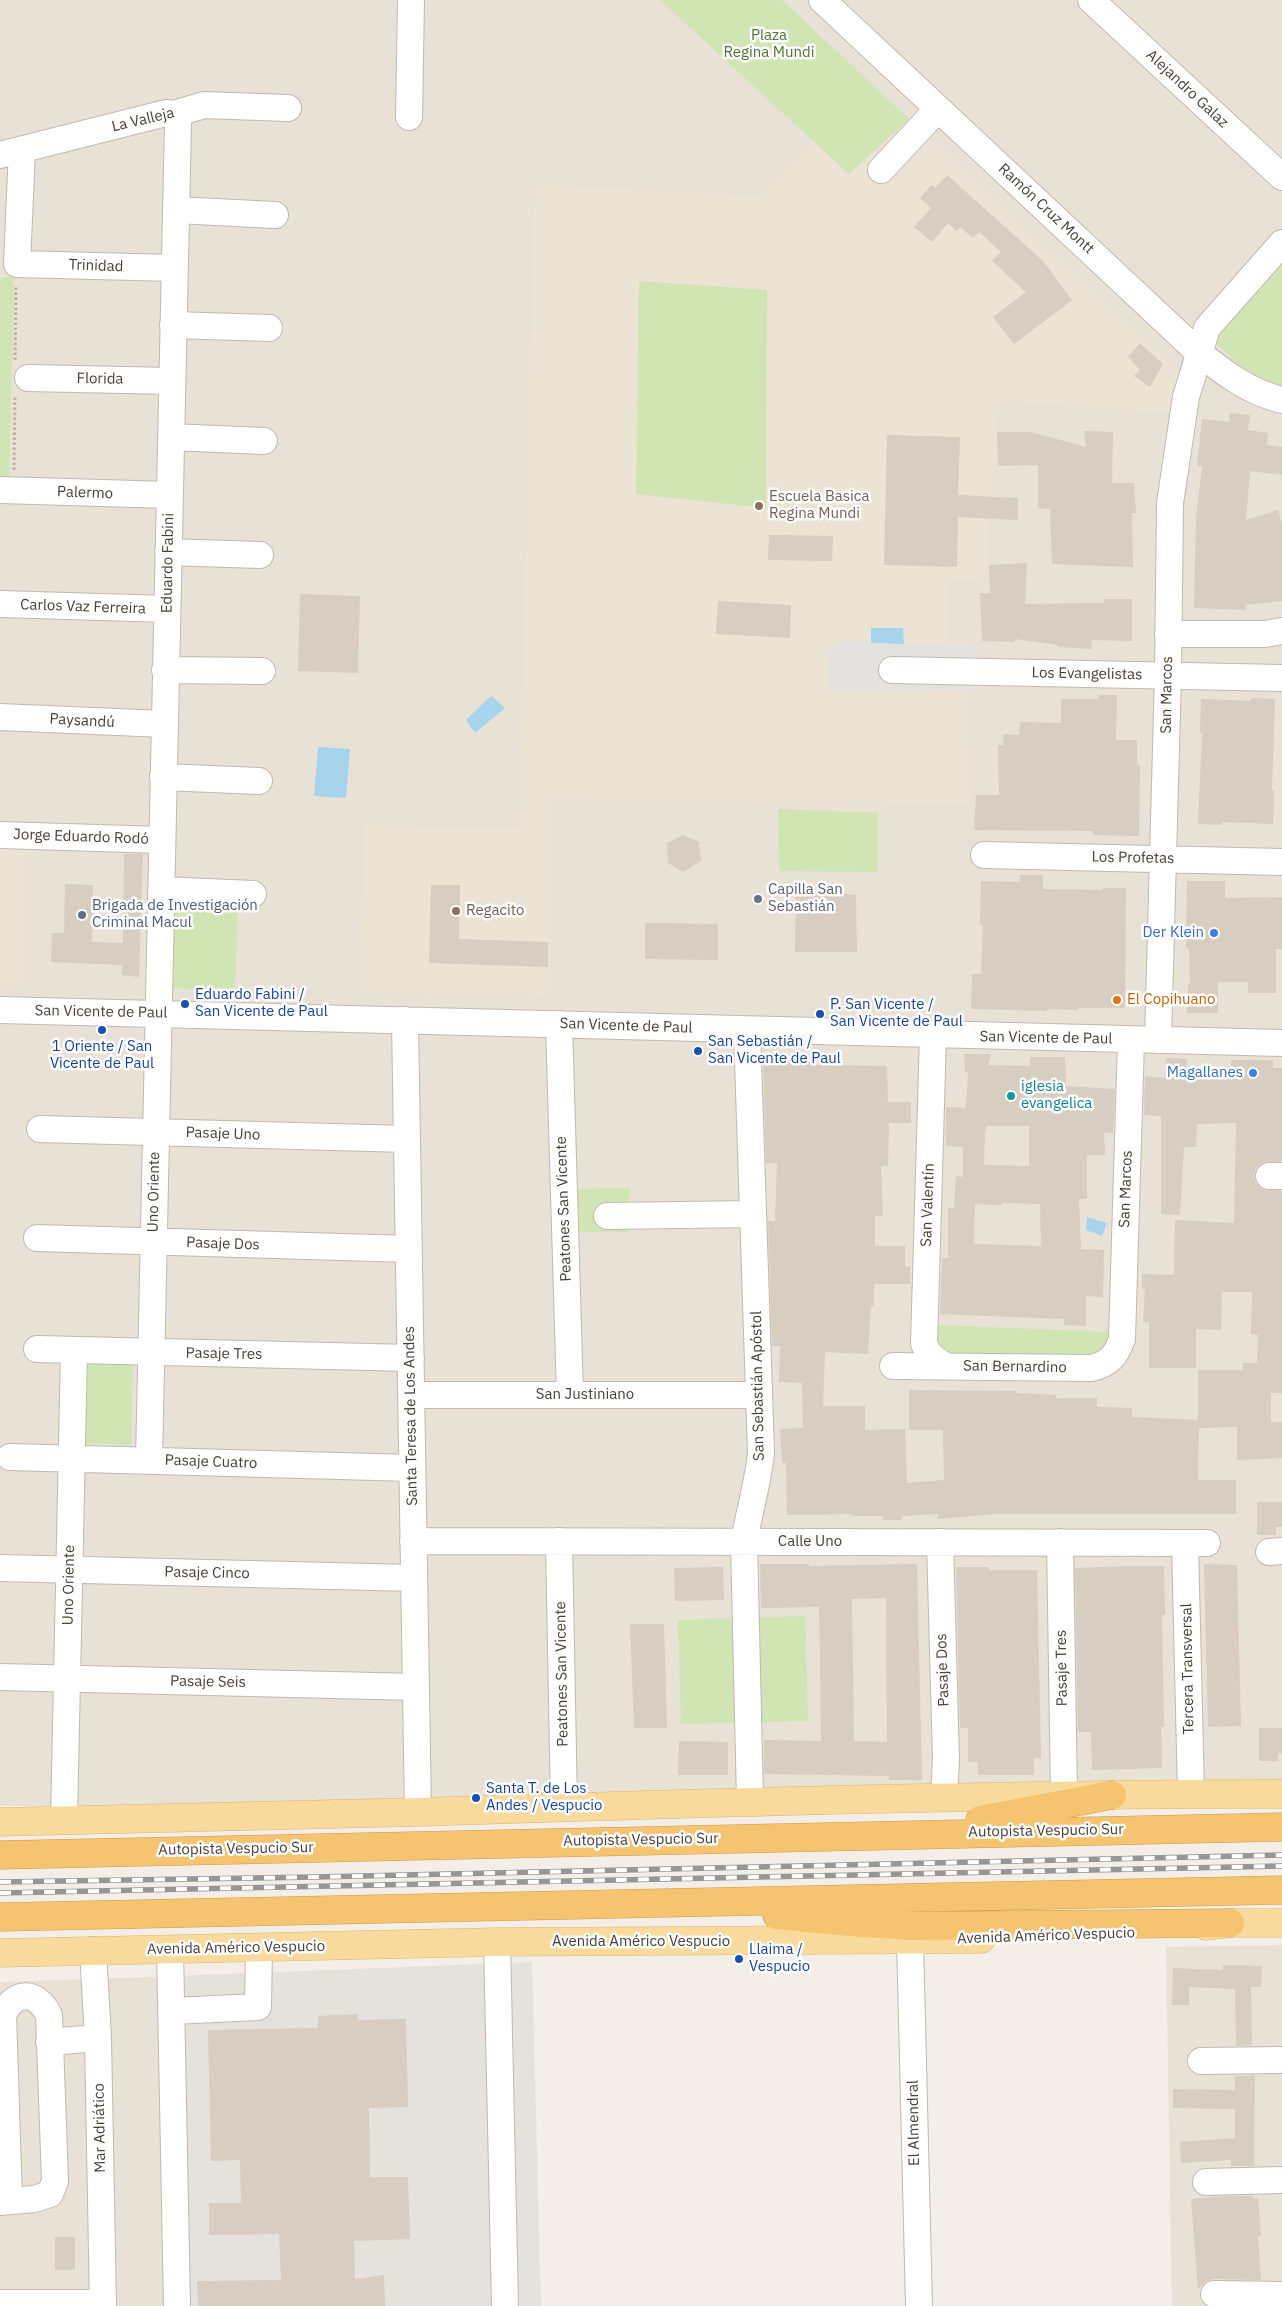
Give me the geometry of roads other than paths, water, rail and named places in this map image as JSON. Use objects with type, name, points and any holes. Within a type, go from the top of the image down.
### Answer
[{"type":"highway","points":[[903,1834],[1112,1795]]},
{"type":"highway","name":"Autopista Vespucio Sur","points":[[0,1855],[1282,1827]]},
{"type":"highway","points":[[0,1918],[1282,1890]]},
{"type":"highway","points":[[707,1902],[792,1917],[910,1926],[1230,1923]]},
{"type":"main road","points":[[0,1822],[1064,1794],[1282,1794]]},
{"type":"main road","name":"Avenida Américo Vespucio","points":[[0,1953],[497,1942],[910,1940],[1163,1932],[1230,1923],[1282,1923]]},
{"type":"street","points":[[409,117],[411,0]]},
{"type":"street","name":"Ramón Cruz Montt","points":[[822,0],[1198,352],[1235,380],[1264,395],[1282,400]]},
{"type":"street","name":"Alejandro Galaz","points":[[1091,0],[1282,177]]},
{"type":"street","name":"La Valleja","points":[[11,153],[204,105],[288,108]]},
{"type":"street","points":[[881,170],[938,108]]},
{"type":"street","name":"Eduardo Fabini","points":[[158,1014],[178,122],[174,114]]},
{"type":"street","name":"Trinidad","points":[[11,153],[17,264],[174,268]]},
{"type":"street","points":[[176,210],[275,214]]},
{"type":"street","name":"San Marcos","points":[[1158,1040],[1168,675],[1170,503],[1186,397],[1198,352],[1207,328],[1282,243]]},
{"type":"street","points":[[173,325],[269,328]]},
{"type":"street","name":"Florida","points":[[28,378],[172,381]]},
{"type":"street","points":[[171,437],[264,441]]},
{"type":"street","name":"Palermo","points":[[0,490],[169,495]]},
{"type":"street","points":[[168,552],[260,555]]},
{"type":"street","name":"Carlos Vaz Ferreira","points":[[0,604],[167,609]]},
{"type":"street","points":[[1168,634],[1273,633],[1272,678]]},
{"type":"street","points":[[166,670],[262,671]]},
{"type":"street","name":"Los Evangelistas","points":[[892,670],[1272,678]]},
{"type":"street","name":"Paysandú","points":[[0,717],[164,724]]},
{"type":"street","points":[[163,777],[259,781]]},
{"type":"street","name":"Jorge Eduardo Rodó","points":[[0,835],[162,840]]},
{"type":"street","name":"Los Profetas","points":[[984,854],[1282,862]]},
{"type":"street","points":[[161,890],[253,894]]},
{"type":"street","name":"San Vicente de Paul","points":[[0,1010],[1282,1043]]},
{"type":"street","name":"Uno Oriente","points":[[149,1460],[158,1014]]},
{"type":"street","name":"Santa Teresa de Los Andes","points":[[405,1020],[418,1812]]},
{"type":"street","name":"Peatones San Vicente","points":[[559,1024],[570,1395]]},
{"type":"street","name":"San Sebastián Apóstol","points":[[747,1030],[761,1453],[759,1474],[748,1516],[744,1542],[750,1801]]},
{"type":"street","name":"San Valentín","points":[[933,1035],[924,1344],[930,1355],[945,1366]]},
{"type":"street","name":"San Marcos","points":[[1122,1339],[1131,1040]]},
{"type":"street","name":"Pasaje Uno","points":[[40,1129],[407,1139]]},
{"type":"street","points":[[607,1216],[753,1214]]},
{"type":"street","name":"Pasaje Dos","points":[[37,1238],[409,1250]]},
{"type":"street","name":"San Bernardino","points":[[893,1366],[1092,1368],[1111,1360],[1118,1351],[1122,1339]]},
{"type":"street","name":"Pasaje Tres","points":[[36,1349],[411,1358]]},
{"type":"street","name":"Uno Oriente","points":[[64,1820],[74,1350]]},
{"type":"street","name":"San Justiniano","points":[[411,1395],[759,1395]]},
{"type":"street","name":"Pasaje Cuatro","points":[[10,1457],[412,1468]]},
{"type":"street","name":"Calle Uno","points":[[413,1541],[1196,1543]]},
{"type":"street","name":"Peatones San Vicente","points":[[559,1541],[564,1806]]},
{"type":"street","name":"Pasaje Dos","points":[[940,1542],[946,1759],[944,1797]]},
{"type":"street","name":"Pasaje Tres","points":[[1060,1542],[1064,1794]]},
{"type":"street","name":"Tercera Transversal","points":[[1191,1794],[1196,1543]]},
{"type":"street","name":"Pasaje Cinco","points":[[0,1568],[414,1578]]},
{"type":"street","name":"Pasaje Seis","points":[[0,1677],[416,1687]]},
{"type":"street","name":"El Almendral","points":[[910,1940],[919,2306]]},
{"type":"street","points":[[497,1942],[505,2306]]},
{"type":"street","points":[[172,2011],[258,2007],[259,1948]]},
{"type":"street","points":[[170,1949],[177,2306]]},
{"type":"street","name":"Mar Adriático","points":[[94,1950],[98,2038],[103,2304]]},
{"type":"street","points":[[32,1996],[43,2003],[49,2015],[55,2181],[50,2194],[34,2199],[4,2201],[3,2014],[8,2004],[19,1997],[32,1996]]},
{"type":"street","points":[[50,2042],[98,2038]]},
{"type":"street","points":[[1201,2061],[1282,2060]]},
{"type":"street","points":[[1206,2182],[1282,2180]]},
{"type":"street","points":[[1214,2294],[1282,2295]]},
{"type":"street","points":[[0,2303],[103,2304]]},
{"type":"water","points":[[871,628],[903,628],[904,644],[871,643]]},
{"type":"water","points":[[491,696],[505,708],[475,733],[466,720]]},
{"type":"water","points":[[318,747],[350,749],[346,798],[314,796]]},
{"type":"water","points":[[1087,1217],[1107,1223],[1102,1236],[1086,1230]]},
{"type":"railway","points":[[0,1882],[317,1877],[1282,1855]]},
{"type":"railway","points":[[0,1893],[1282,1866]]},
{"type":"place","name":"Escuela Basica Regina Mundi","points":[[759,506]]},
{"type":"place","name":"Capilla San Sebastián","points":[[758,899]]},
{"type":"place","name":"Regacito","points":[[456,911]]},
{"type":"place","name":"Brigada de Investigación Criminal Macul","points":[[82,915]]},
{"type":"place","name":"Der Klein","points":[[1214,933]]},
{"type":"place","name":"El Copihuano","points":[[1117,1000]]},
{"type":"place","name":"Eduardo Fabini / San Vicente de Paul","points":[[185,1004]]},
{"type":"place","name":"P. San Vicente / San Vicente de Paul","points":[[820,1014]]},
{"type":"place","name":"1 Oriente / San Vicente de Paul","points":[[102,1030]]},
{"type":"place","name":"San Sebastián / San Vicente de Paul","points":[[698,1051]]},
{"type":"place","name":"Magallanes","points":[[1253,1073]]},
{"type":"place","name":"iglesia evangelica","points":[[1011,1096]]},
{"type":"place","name":"Santa T. de Los Andes / Vespucio","points":[[476,1798]]},
{"type":"place","name":"Llaima / Vespucio","points":[[739,1959]]},
{"type":"park label","name":"Plaza Regina Mundi","points":[[769,44]]}]
